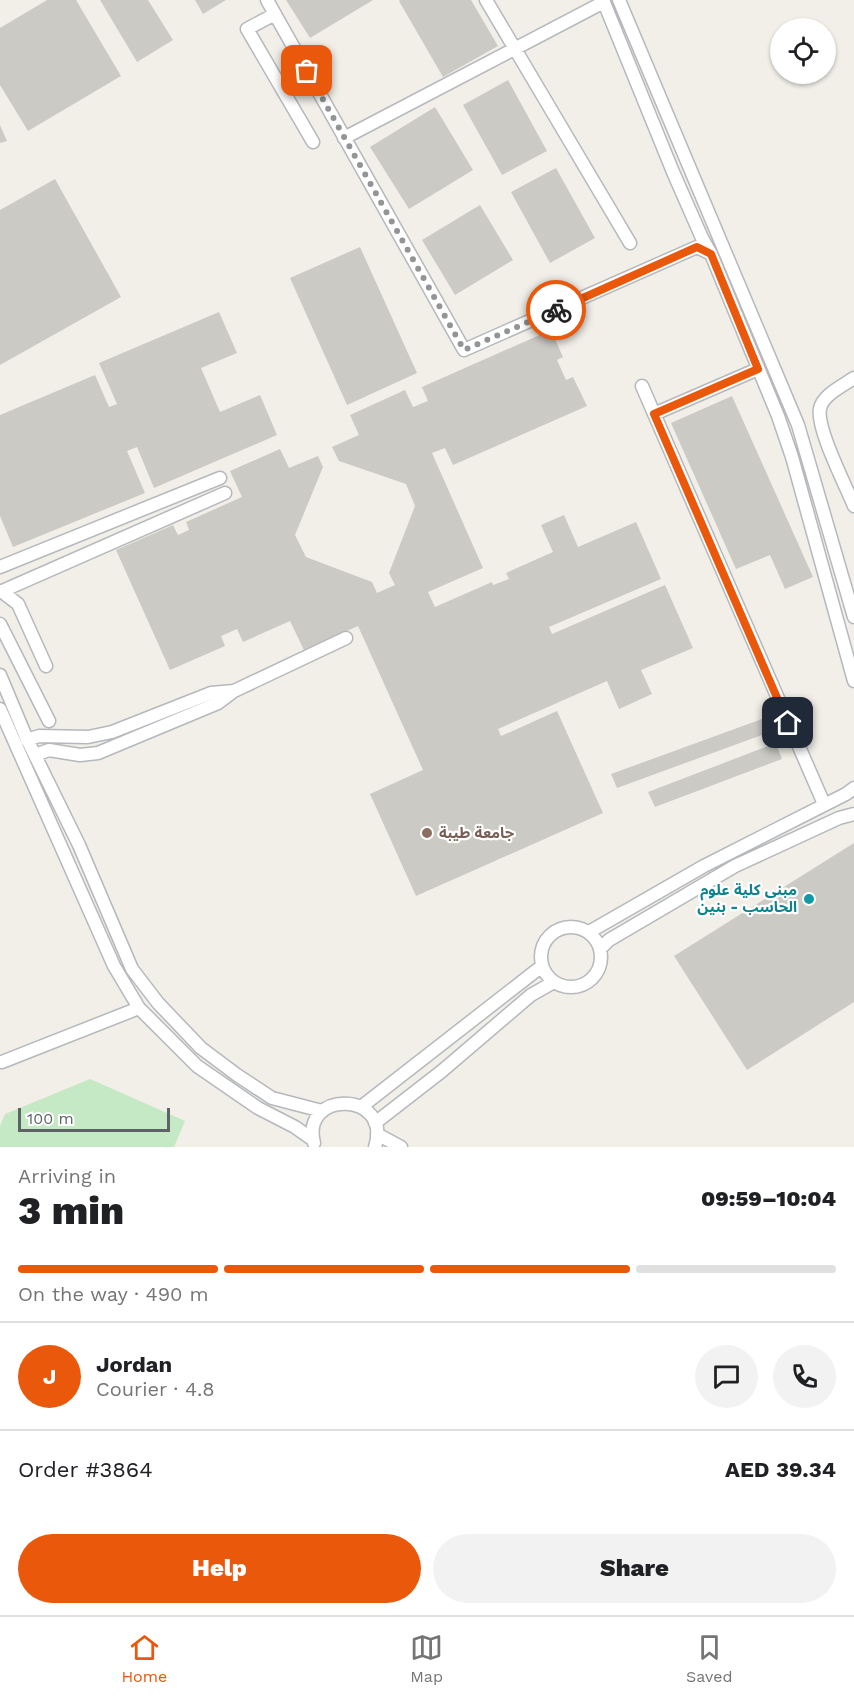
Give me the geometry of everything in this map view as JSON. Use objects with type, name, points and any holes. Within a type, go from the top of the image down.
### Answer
[{"type":"street","points":[[267,0],[464,350],[697,247],[711,254]]},
{"type":"street","points":[[486,0],[630,243]]},
{"type":"street","points":[[619,0],[798,425],[854,617]]},
{"type":"street","points":[[344,138],[603,1],[673,172],[711,254],[778,416],[850,653],[854,681]]},
{"type":"street","points":[[275,14],[247,29],[313,142]]},
{"type":"street","points":[[654,414],[758,369]]},
{"type":"street","points":[[854,378],[827,397],[820,409],[828,443],[854,506]]},
{"type":"street","points":[[642,387],[824,804]]},
{"type":"street","points":[[0,567],[220,478]]},
{"type":"street","points":[[1,592],[225,493]]},
{"type":"street","points":[[1,592],[18,604],[46,666]]},
{"type":"street","points":[[0,624],[49,722]]},
{"type":"street","points":[[35,755],[50,750],[80,755],[98,753],[218,704],[234,691],[346,638]]},
{"type":"street","points":[[0,675],[27,740],[78,845],[132,969],[158,1003],[201,1048],[237,1075],[272,1098],[322,1111]]},
{"type":"street","points":[[27,740],[39,736],[88,737],[112,732],[211,693],[234,691]]},
{"type":"street","points":[[0,709],[114,966],[139,1008],[197,1066],[258,1108],[295,1127],[314,1143]]},
{"type":"street","points":[[589,932],[705,866],[854,788]]},
{"type":"street","points":[[600,949],[609,940],[735,866],[839,818],[854,814]]},
{"type":"street","points":[[571,926],[589,932],[596,939],[600,949],[602,959],[599,969],[584,985],[564,987],[546,975],[542,966],[542,947],[553,932],[571,926]]},
{"type":"street","points":[[361,1107],[542,966]]},
{"type":"street","points":[[375,1147],[376,1128],[531,995],[554,982]]},
{"type":"street","points":[[2,1062],[139,1008]]},
{"type":"street","points":[[314,1143],[313,1129],[322,1111],[331,1105],[351,1103],[369,1113],[376,1128],[401,1147]]},
{"type":"green space","points":[[90,1079],[185,1121],[174,1147],[0,1147],[0,1126],[5,1114]]},
{"type":"building","points":[[47,0],[76,0],[121,76],[28,131],[0,85],[0,28]]},
{"type":"building","points":[[100,0],[148,0],[173,40],[137,62]]},
{"type":"building","points":[[195,0],[226,0],[203,14]]},
{"type":"building","points":[[286,0],[373,0],[310,38]]},
{"type":"building","points":[[400,0],[471,0],[498,46],[443,77]]},
{"type":"building","points":[[508,80],[547,151],[502,175],[463,105]]},
{"type":"building","points":[[435,107],[473,170],[409,209],[370,147]]},
{"type":"building","points":[[0,125],[7,141],[0,143]]},
{"type":"building","points":[[556,168],[595,238],[550,263],[511,192]]},
{"type":"building","points":[[55,179],[121,297],[0,365],[0,210]]},
{"type":"building","points":[[480,205],[513,260],[455,295],[422,240]]},
{"type":"building","points":[[360,247],[417,373],[347,405],[290,278]]},
{"type":"building","points":[[219,312],[237,353],[201,368],[220,412],[260,395],[277,435],[154,488],[137,447],[127,451],[145,493],[13,547],[0,516],[0,415],[95,375],[109,407],[117,404],[99,363]]},
{"type":"building","points":[[551,330],[563,357],[557,360],[566,380],[573,377],[587,406],[453,465],[445,448],[432,453],[483,568],[428,592],[435,607],[492,582],[493,585],[509,579],[506,573],[553,552],[541,525],[564,515],[578,547],[636,522],[661,579],[549,627],[552,634],[665,585],[693,648],[641,670],[652,694],[619,709],[607,681],[498,729],[501,736],[557,711],[603,813],[416,896],[370,794],[423,770],[358,626],[304,650],[290,621],[243,642],[237,629],[221,636],[225,646],[170,670],[116,550],[173,525],[178,535],[189,530],[186,522],[242,497],[230,471],[280,449],[289,468],[318,456],[323,467],[295,535],[306,557],[372,582],[377,593],[395,585],[389,573],[415,506],[406,484],[339,461],[332,447],[359,435],[350,415],[405,390],[413,407],[428,401],[422,387]]},
{"type":"building","points":[[732,396],[813,577],[785,589],[770,555],[736,569],[671,423]]},
{"type":"building","points":[[765,718],[770,732],[617,788],[611,774]]},
{"type":"building","points":[[776,743],[782,759],[655,807],[648,792]]},
{"type":"building","name":"مبنى كلية علوم الحاسب - بنين","points":[[854,843],[854,1002],[747,1070],[674,956]]},
{"type":"way so far","points":[[307,71],[464,350],[556,310]]},
{"type":"place","name":"جامعة طيبة","points":[[427,833]]},
{"type":"place","name":"مبنى كلية علوم الحاسب - بنين","points":[[809,899]]},
{"type":"route","points":[[556,310],[697,247],[711,254],[758,369],[654,414],[788,723]]}]
